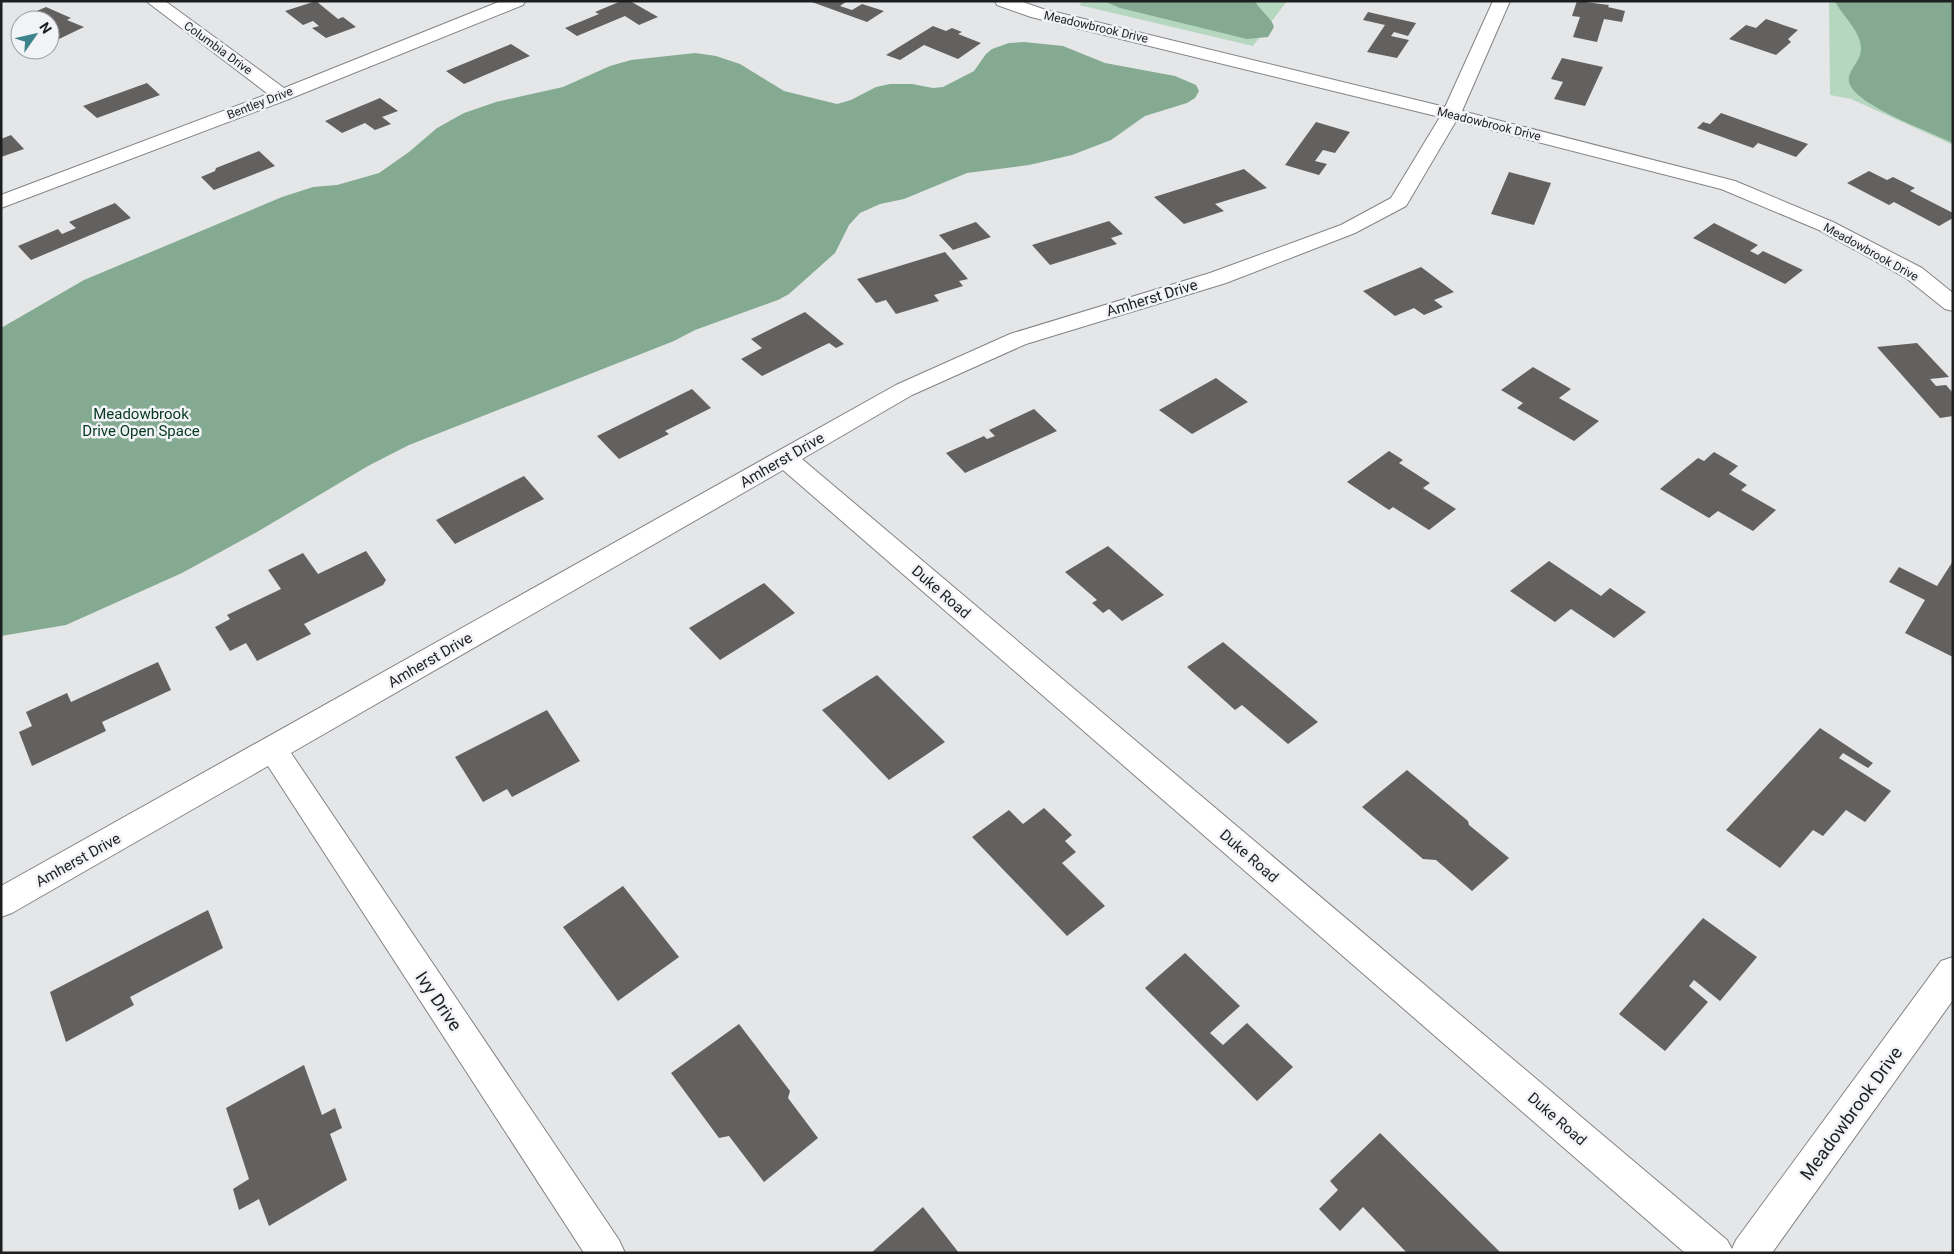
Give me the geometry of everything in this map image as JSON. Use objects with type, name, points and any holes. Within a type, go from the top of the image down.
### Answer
[{"type":"street","name":"Columbia Drive","points":[[154,1],[282,95]]},
{"type":"street","name":"Bentley Drive","points":[[1,202],[282,95],[516,1]]},
{"type":"street","name":"Meadowbrook Drive","points":[[1003,1],[1037,13],[1451,114],[1728,185],[1826,226],[1914,273],[1953,304]]},
{"type":"street","name":"Amherst Drive","points":[[1,903],[904,390],[1018,339],[1218,278],[1348,229],[1399,202],[1451,114],[1502,1]]},
{"type":"street","name":"Duke Road","points":[[785,458],[1714,1253]]},
{"type":"street","name":"Ivy Drive","points":[[272,750],[606,1253]]},
{"type":"street","name":"Meadowbrook Drive","points":[[1749,1253],[1953,972]]},
{"type":"green space","points":[[1083,1],[1287,1],[1253,46],[1079,5]]},
{"type":"green space","points":[[1104,1],[1255,1],[1274,27],[1268,37],[1247,39],[1120,8]]},
{"type":"green space","points":[[1829,1],[1953,1],[1953,145],[1851,99],[1830,95]]},
{"type":"green space","points":[[1835,1],[1953,1],[1953,143],[1878,109],[1854,91],[1849,79],[1860,55],[1860,40]]},
{"type":"green space","name":"Meadowbrook Drive Open Space","points":[[1024,42],[1063,46],[1105,63],[1175,76],[1196,85],[1199,91],[1195,98],[1187,103],[1145,116],[1111,140],[1072,155],[1029,165],[967,173],[904,199],[880,204],[860,213],[849,225],[835,253],[789,294],[778,300],[695,330],[674,341],[409,445],[368,466],[257,532],[182,573],[66,625],[1,636],[1,328],[84,280],[282,197],[313,187],[337,185],[379,173],[409,152],[437,128],[464,113],[496,102],[563,87],[610,66],[631,60],[695,53],[716,56],[740,64],[784,91],[837,104],[851,100],[876,87],[890,84],[912,84],[933,88],[943,87],[974,71],[992,49],[1009,43]]},
{"type":"building","points":[[316,1],[338,19],[343,17],[356,27],[326,38],[312,28],[319,26],[313,21],[303,25],[285,11]]},
{"type":"building","points":[[621,1],[630,1],[658,17],[639,25],[625,16],[577,36],[565,28],[599,14],[595,12]]},
{"type":"building","points":[[809,1],[847,1],[840,6],[852,10],[862,4],[884,11],[867,22]]},
{"type":"building","points":[[1577,1],[1609,5],[1608,7],[1625,11],[1622,22],[1604,19],[1597,42],[1573,37],[1580,17],[1572,16]]},
{"type":"building","points":[[46,7],[53,10],[39,10]]},
{"type":"building","points":[[1368,12],[1416,23],[1408,36],[1394,32],[1391,36],[1409,40],[1397,58],[1367,52],[1385,25],[1363,20]]},
{"type":"building","points":[[60,13],[71,18],[67,20],[84,27],[60,39]]},
{"type":"building","points":[[1766,19],[1798,30],[1788,39],[1791,42],[1776,55],[1729,39],[1746,25],[1756,28]]},
{"type":"building","points":[[933,26],[946,31],[952,28],[962,32],[958,34],[981,43],[958,59],[924,45],[900,60],[886,55]]},
{"type":"building","points":[[511,44],[530,56],[464,84],[446,71]]},
{"type":"building","points":[[1562,58],[1603,67],[1585,106],[1554,99],[1563,82],[1551,79]]},
{"type":"building","points":[[147,83],[160,95],[97,118],[83,106]]},
{"type":"building","points":[[380,98],[398,111],[382,117],[391,124],[375,130],[365,123],[342,133],[325,121]]},
{"type":"building","points":[[1721,113],[1808,144],[1796,157],[1758,143],[1753,148],[1697,128],[1703,122],[1710,124]]},
{"type":"building","points":[[1316,122],[1350,132],[1335,153],[1323,150],[1315,161],[1327,164],[1319,175],[1285,165]]},
{"type":"building","points":[[11,135],[24,149],[1,157],[1,139]]},
{"type":"building","points":[[259,151],[275,166],[214,190],[201,177],[215,171],[216,168]]},
{"type":"building","points":[[1244,169],[1267,188],[1215,204],[1224,211],[1184,224],[1154,197]]},
{"type":"building","points":[[1869,171],[1887,180],[1893,177],[1915,188],[1910,191],[1953,213],[1953,218],[1939,226],[1894,202],[1889,205],[1847,183]]},
{"type":"building","points":[[1509,172],[1551,183],[1534,225],[1491,214]]},
{"type":"building","points":[[115,203],[131,218],[31,260],[18,246],[58,229],[62,234],[76,228],[69,222]]},
{"type":"building","points":[[1109,221],[1123,234],[1111,238],[1117,244],[1050,265],[1032,245]]},
{"type":"building","points":[[976,222],[991,237],[953,250],[939,235]]},
{"type":"building","points":[[1714,223],[1758,245],[1750,251],[1758,255],[1763,251],[1803,270],[1785,284],[1693,238]]},
{"type":"building","points":[[945,252],[968,279],[959,281],[963,286],[934,295],[939,301],[896,314],[886,300],[876,303],[857,279]]},
{"type":"building","points":[[1421,267],[1454,292],[1434,300],[1443,307],[1424,315],[1414,308],[1395,316],[1363,291]]},
{"type":"building","points":[[805,312],[844,344],[836,348],[829,343],[762,376],[741,359],[762,348],[751,339]]},
{"type":"building","points":[[1917,343],[1949,377],[1930,379],[1936,386],[1946,385],[1953,393],[1953,416],[1940,418],[1877,347]]},
{"type":"building","points":[[1533,367],[1571,389],[1559,398],[1599,421],[1574,441],[1517,408],[1523,403],[1501,390]]},
{"type":"building","points":[[1216,378],[1248,402],[1192,434],[1159,410]]},
{"type":"building","points":[[692,389],[711,408],[665,431],[669,434],[619,459],[597,436]]},
{"type":"building","points":[[1034,409],[1057,431],[965,473],[946,453],[984,436],[987,439],[995,436],[989,430]]},
{"type":"building","points":[[1389,451],[1403,460],[1399,463],[1430,483],[1423,488],[1456,509],[1429,530],[1393,507],[1389,510],[1347,482]]},
{"type":"building","points":[[1714,452],[1738,466],[1729,474],[1747,485],[1741,490],[1776,510],[1753,531],[1718,511],[1709,518],[1660,489],[1698,458],[1704,461]]},
{"type":"building","points":[[524,476],[544,499],[455,544],[436,520]]},
{"type":"building","points":[[1108,546],[1164,595],[1122,621],[1109,609],[1103,613],[1092,603],[1097,600],[1065,572]]},
{"type":"building","points":[[366,551],[386,580],[383,585],[304,624],[311,634],[257,661],[246,643],[230,651],[215,627],[230,619],[227,615],[281,589],[268,570],[303,553],[318,574]]},
{"type":"building","points":[[1549,561],[1601,596],[1610,588],[1646,612],[1614,638],[1571,609],[1555,622],[1510,591]]},
{"type":"building","points":[[1953,561],[1953,657],[1905,633],[1925,600],[1889,582],[1899,567],[1937,586]]},
{"type":"building","points":[[764,583],[795,613],[720,660],[689,628]]},
{"type":"building","points":[[1223,642],[1318,722],[1288,744],[1242,705],[1235,710],[1187,667]]},
{"type":"building","points":[[158,662],[171,690],[102,722],[106,731],[32,766],[19,732],[32,726],[26,712],[67,693],[71,702]]},
{"type":"building","points":[[877,675],[945,742],[889,780],[822,710]]},
{"type":"building","points":[[547,710],[580,761],[512,797],[507,789],[483,802],[455,757]]},
{"type":"building","points":[[1820,728],[1873,763],[1868,768],[1843,753],[1839,758],[1891,791],[1865,822],[1846,810],[1823,836],[1813,830],[1780,868],[1726,830]]},
{"type":"building","points":[[1407,770],[1509,858],[1472,891],[1436,860],[1423,859],[1362,807]]},
{"type":"building","points":[[1044,808],[1072,835],[1065,841],[1076,852],[1062,863],[1105,906],[1067,936],[972,837],[1009,810],[1023,824]]},
{"type":"building","points":[[623,886],[679,957],[618,1001],[563,927]]},
{"type":"building","points":[[208,910],[223,948],[130,997],[134,1005],[66,1042],[50,992]]},
{"type":"building","points":[[1703,918],[1757,957],[1720,1001],[1694,980],[1689,986],[1708,1002],[1665,1051],[1619,1014]]},
{"type":"building","points":[[1185,953],[1240,1006],[1210,1033],[1223,1045],[1247,1023],[1293,1067],[1257,1101],[1145,988]]},
{"type":"building","points":[[739,1024],[790,1091],[788,1098],[818,1138],[764,1182],[729,1136],[719,1138],[671,1073]]},
{"type":"building","points":[[304,1065],[322,1115],[335,1108],[342,1128],[330,1134],[347,1180],[269,1226],[259,1199],[239,1210],[233,1189],[249,1179],[226,1108]]},
{"type":"building","points":[[1380,1133],[1501,1253],[1407,1253],[1363,1207],[1340,1231],[1319,1209],[1338,1190],[1330,1181]]},
{"type":"building","points":[[923,1207],[959,1253],[871,1253]]}]
